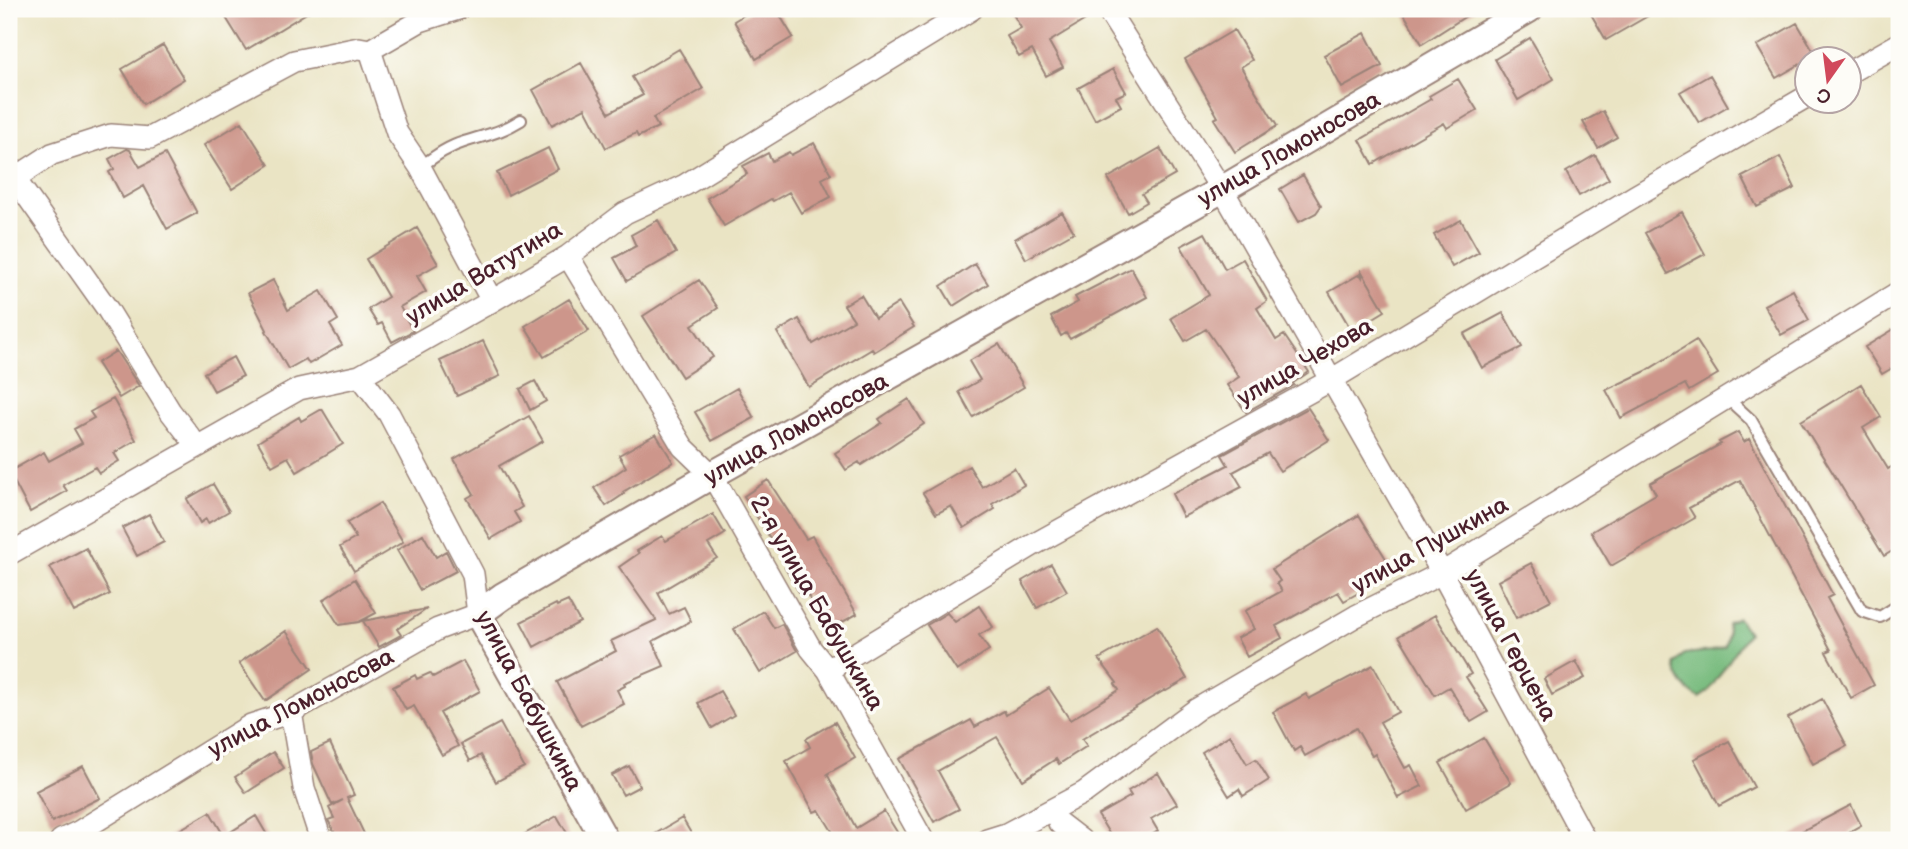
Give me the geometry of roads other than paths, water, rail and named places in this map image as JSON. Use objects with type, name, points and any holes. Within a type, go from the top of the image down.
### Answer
[{"type":"street","points":[[197,446],[170,411],[108,310],[12,180],[51,154],[111,135],[150,138],[294,61],[359,48],[370,50],[420,21],[458,9]]},
{"type":"street","name":"улица Ватутина","points":[[9,554],[299,389],[360,376],[568,256],[625,213],[685,185],[971,9]]},
{"type":"street","name":"улица Герцена","points":[[1107,9],[1229,201],[1442,573],[1586,840]]},
{"type":"street","name":"улица Ломоносова","points":[[61,840],[80,831],[251,725],[291,712],[439,629],[478,614],[503,596],[712,475],[1220,190],[1529,9]]},
{"type":"street","points":[[1862,65],[1899,44]]},
{"type":"street","points":[[370,50],[397,133],[420,167],[492,301]]},
{"type":"street","name":"улица Чехова","points":[[828,670],[1034,545],[1331,380],[1635,196],[1792,106]]},
{"type":"street","name":"2-я улица Бабушкина","points":[[568,256],[683,447],[712,475],[811,649],[828,670],[923,840]]},
{"type":"street","name":"улица Пушкина","points":[[987,840],[1057,824],[1085,792],[1197,709],[1356,616],[1442,573],[1899,292]]},
{"type":"street","name":"улица Бабушкина","points":[[360,376],[389,414],[473,574],[478,614],[605,840]]},
{"type":"street","points":[[291,712],[304,788],[321,840]]},
{"type":"street","points":[[1057,824],[1081,840]]},
{"type":"lane","points":[[420,167],[442,151],[501,132],[521,120]]},
{"type":"lane","points":[[1727,398],[1751,420],[1862,611],[1880,617],[1899,606]]}]
